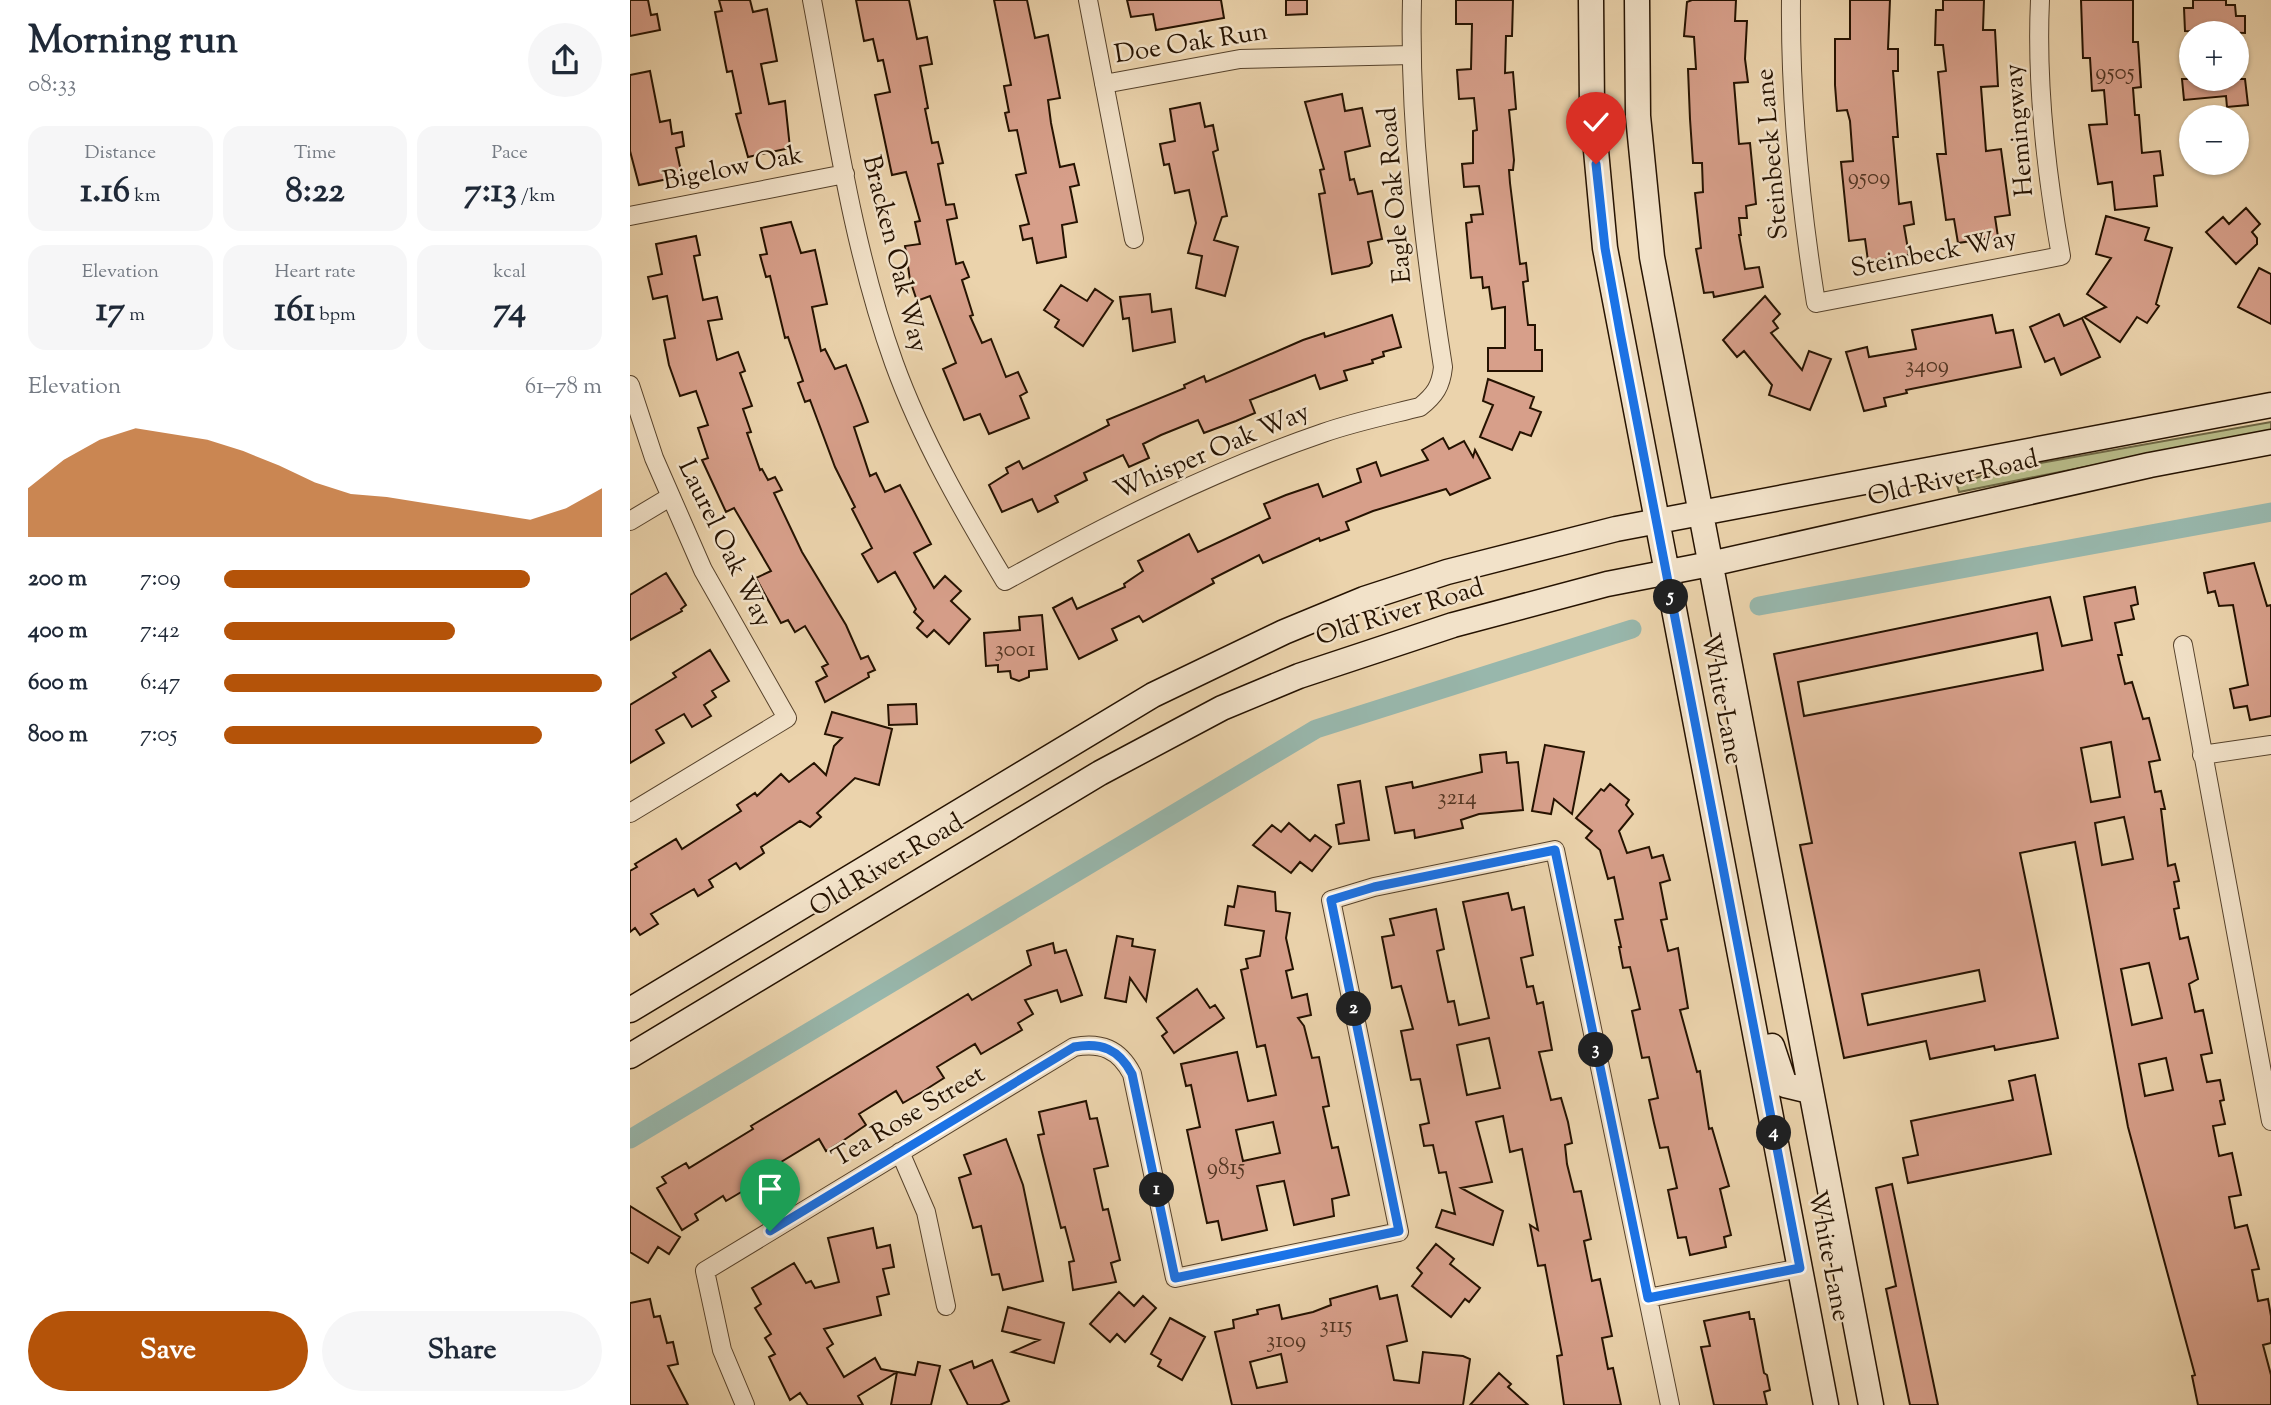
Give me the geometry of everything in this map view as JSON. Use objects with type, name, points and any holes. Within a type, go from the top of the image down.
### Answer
[{"type":"main road","name":"White Lane","points":[[1591,0],[1592,107],[1605,248],[1826,1405]]},
{"type":"main road","name":"White Lane","points":[[1637,0],[1638,116],[1652,257],[1871,1405]]},
{"type":"main road","name":"Old River Road","points":[[630,1010],[1079,737],[1205,668],[1341,609],[1447,572],[1543,545],[2271,405]]},
{"type":"main road","name":"Old River Road","points":[[630,1056],[1100,773],[1222,708],[1299,676],[1453,625],[1607,584],[1710,564],[2150,465],[2271,442]]},
{"type":"main road","points":[[1744,975],[1760,997],[1780,1076],[1785,1084],[1810,1091]]},
{"type":"street","name":"Bracken Oak Way","points":[[812,0],[861,253],[895,365],[942,471],[1005,581]]},
{"type":"street","points":[[1088,0],[1134,239]]},
{"type":"street","name":"Eagle Oak Road","points":[[1412,0],[1412,55],[1420,196],[1443,367],[1441,383]]},
{"type":"street","name":"Steinbeck Lane","points":[[1791,0],[1793,128],[1800,204],[1816,303]]},
{"type":"street","name":"Hemingway","points":[[2040,0],[2040,70],[2046,153],[2061,256]]},
{"type":"street","name":"Doe Oak Run","points":[[1104,84],[1240,59],[1412,55]]},
{"type":"street","name":"Bigelow Oak","points":[[630,216],[845,174]]},
{"type":"street","name":"Steinbeck Way","points":[[1816,303],[2061,256]]},
{"type":"street","name":"Whisper Oak Way","points":[[1005,581],[1122,518],[1234,467],[1325,432],[1420,407],[1432,397],[1441,383]]},
{"type":"street","name":"Laurel Oak Way","points":[[630,385],[670,497],[726,615],[787,718],[630,813]]},
{"type":"street","points":[[630,521],[670,497]]},
{"type":"street","points":[[2183,645],[2271,1121]]},
{"type":"street","points":[[2202,755],[2271,745]]},
{"type":"street","name":"Tea Rose Street","points":[[745,1405],[722,1350],[705,1271],[1074,1047],[1090,1044],[1116,1052],[1125,1061],[1134,1079],[1175,1278],[1399,1231],[1331,900],[1374,887],[1555,850],[1648,1298]]},
{"type":"street","points":[[900,1152],[926,1212],[946,1306]]},
{"type":"street","points":[[1670,1405],[1648,1298],[1800,1268]]},
{"type":"green space","points":[[2271,422],[2271,430],[1959,492],[1957,485],[1995,471]]},
{"type":"building","points":[[630,0],[648,0],[651,15],[657,14],[660,30],[630,36]]},
{"type":"building","points":[[719,0],[750,0],[753,12],[767,9],[777,61],[761,64],[769,104],[785,101],[790,148],[748,157],[736,114],[741,113],[732,71],[727,72],[715,12],[722,11]]},
{"type":"building","points":[[856,0],[909,0],[917,39],[927,37],[932,64],[920,66],[928,108],[925,109],[932,143],[938,142],[943,163],[938,164],[946,205],[954,204],[957,218],[947,220],[956,264],[963,262],[969,277],[962,280],[973,315],[970,316],[982,343],[991,339],[1006,377],[1018,372],[1027,392],[1020,396],[1029,418],[989,434],[980,414],[964,420],[943,369],[956,363],[930,296],[917,301],[910,280],[905,246],[920,244],[915,222],[920,221],[906,172],[892,175],[875,95],[890,92],[883,60],[878,61],[873,39],[864,41]]},
{"type":"building","points":[[994,0],[1027,0],[1035,38],[1048,35],[1060,98],[1048,100],[1060,167],[1074,164],[1079,185],[1070,187],[1077,222],[1062,225],[1066,257],[1037,263],[1032,238],[1023,240],[1020,226],[1029,224],[1016,175],[1026,173],[1017,130],[1009,131],[1005,113],[1009,112],[1004,86],[1011,85]]},
{"type":"building","points":[[1127,0],[1221,0],[1224,18],[1156,30],[1153,14],[1131,17]]},
{"type":"building","points":[[1286,0],[1307,0],[1307,14],[1286,15]]},
{"type":"building","points":[[1456,0],[1513,0],[1512,36],[1506,36],[1505,73],[1513,72],[1516,109],[1509,110],[1514,160],[1513,170],[1509,170],[1510,183],[1520,264],[1526,263],[1528,281],[1523,282],[1528,325],[1535,325],[1535,350],[1542,350],[1542,371],[1488,371],[1488,348],[1505,348],[1505,307],[1492,309],[1489,287],[1483,288],[1482,277],[1471,278],[1466,223],[1472,222],[1471,215],[1483,214],[1479,186],[1464,187],[1462,164],[1473,163],[1473,131],[1477,130],[1474,98],[1459,99],[1457,70],[1471,69],[1472,24],[1456,24]]},
{"type":"building","points":[[1736,0],[1735,21],[1747,21],[1745,59],[1748,82],[1734,83],[1739,144],[1750,143],[1756,204],[1746,206],[1747,218],[1739,218],[1739,235],[1745,269],[1759,267],[1763,287],[1714,297],[1713,292],[1704,293],[1696,249],[1701,248],[1695,193],[1703,192],[1702,163],[1693,163],[1690,119],[1688,69],[1696,69],[1694,37],[1684,36],[1687,2]]},
{"type":"building","points":[[1850,0],[1890,0],[1888,49],[1898,49],[1898,71],[1893,71],[1898,137],[1893,137],[1899,204],[1911,202],[1914,224],[1904,226],[1909,255],[1868,261],[1865,239],[1849,241],[1841,162],[1853,161],[1847,110],[1837,111],[1835,39],[1850,39]]},
{"type":"building","points":[[1943,0],[1984,0],[1983,30],[1995,30],[1998,86],[1981,87],[1986,151],[2001,149],[2010,215],[1995,217],[1998,237],[1958,243],[1954,219],[1946,220],[1937,154],[1946,154],[1938,72],[1946,71],[1943,45],[1935,45],[1936,10],[1943,10]]},
{"type":"building","points":[[2081,0],[2133,0],[2133,42],[2138,42],[2141,87],[2133,88],[2135,115],[2139,115],[2142,153],[2160,151],[2163,175],[2154,176],[2157,206],[2115,210],[2112,182],[2098,184],[2089,125],[2107,124],[2104,90],[2092,91],[2090,58],[2083,58]]},
{"type":"building","points":[[2193,0],[2226,0],[2226,5],[2235,5],[2236,16],[2245,16],[2245,21],[2185,21],[2184,8],[2193,8]]},
{"type":"building","points":[[650,71],[660,122],[670,120],[672,134],[682,132],[684,146],[676,148],[682,176],[639,185],[630,151],[630,75]]},
{"type":"building","points":[[2183,91],[2246,91],[2248,105],[2227,105],[2226,96],[2184,100]]},
{"type":"building","points":[[1342,94],[1345,111],[1362,108],[1370,146],[1345,152],[1350,180],[1354,179],[1358,194],[1372,191],[1382,239],[1368,242],[1372,263],[1369,266],[1332,274],[1319,194],[1325,193],[1320,170],[1324,169],[1305,102]]},
{"type":"building","points":[[1200,103],[1205,127],[1213,125],[1218,150],[1213,152],[1227,216],[1222,217],[1214,240],[1238,247],[1225,296],[1196,288],[1202,256],[1188,253],[1196,223],[1189,190],[1175,193],[1169,164],[1164,165],[1160,144],[1175,141],[1170,109]]},
{"type":"building","points":[[2246,208],[2260,224],[2252,232],[2257,238],[2257,244],[2236,264],[2206,232],[2223,217],[2229,224]]},
{"type":"building","points":[[2106,216],[2149,228],[2145,240],[2172,248],[2156,304],[2159,306],[2147,323],[2137,317],[2120,342],[2084,317],[2106,307],[2087,294],[2111,258],[2096,254]]},
{"type":"building","points":[[791,222],[801,253],[815,250],[827,304],[812,307],[821,351],[825,349],[835,369],[846,365],[861,403],[868,422],[854,427],[870,476],[876,473],[885,492],[900,485],[931,544],[914,553],[934,588],[945,576],[961,591],[951,601],[970,619],[949,644],[934,630],[927,637],[917,628],[923,621],[914,612],[916,609],[895,572],[878,582],[862,554],[872,548],[852,509],[855,507],[835,467],[810,400],[805,402],[798,383],[803,381],[788,337],[785,338],[770,276],[766,277],[760,255],[767,254],[761,228]]},
{"type":"building","points":[[696,236],[700,255],[694,256],[703,300],[717,297],[722,319],[708,321],[717,360],[738,352],[745,371],[740,373],[752,406],[743,409],[751,432],[747,433],[760,470],[762,469],[768,480],[775,477],[782,490],[774,493],[802,552],[846,625],[861,659],[868,656],[875,670],[868,673],[869,677],[825,702],[816,682],[827,676],[822,667],[828,664],[805,626],[795,632],[788,620],[781,623],[756,578],[771,571],[734,508],[726,512],[702,460],[708,458],[698,428],[708,425],[696,391],[680,396],[669,365],[664,340],[675,338],[667,296],[653,299],[648,277],[662,274],[656,244]]},
{"type":"building","points":[[2259,268],[2271,274],[2271,324],[2238,307]]},
{"type":"building","points":[[1061,285],[1087,301],[1095,289],[1113,301],[1083,346],[1055,327],[1059,320],[1044,310]]},
{"type":"building","points":[[1150,294],[1152,312],[1171,309],[1175,342],[1133,351],[1129,318],[1123,319],[1120,297]]},
{"type":"building","points":[[1765,296],[1780,314],[1773,321],[1778,328],[1771,333],[1802,370],[1809,351],[1831,359],[1810,410],[1769,395],[1772,385],[1744,351],[1737,357],[1723,340]]},
{"type":"building","points":[[2059,314],[2064,326],[2082,318],[2100,357],[2061,375],[2054,358],[2045,362],[2030,327]]},
{"type":"building","points":[[1392,315],[1401,347],[1383,352],[1384,356],[1372,360],[1373,363],[1344,371],[1347,380],[1320,389],[1315,375],[1250,400],[1255,413],[1236,421],[1204,433],[1198,420],[1161,435],[1143,444],[1149,458],[1129,467],[1123,455],[1084,473],[1087,480],[1055,496],[1058,502],[1038,512],[1032,499],[1002,512],[989,485],[1008,473],[1006,468],[1019,461],[1023,469],[1109,425],[1107,420],[1185,388],[1184,385],[1204,376],[1206,382],[1303,340],[1324,333],[1325,337]]},
{"type":"building","points":[[1992,315],[1996,333],[2013,330],[2021,367],[1906,390],[1907,393],[1884,398],[1886,406],[1864,411],[1846,352],[1867,347],[1869,357],[1916,349],[1912,330]]},
{"type":"building","points":[[1488,379],[1534,397],[1530,408],[1541,412],[1531,436],[1520,432],[1512,450],[1480,437],[1493,405],[1483,401]]},
{"type":"building","points":[[1443,438],[1449,449],[1464,441],[1473,457],[1475,450],[1490,478],[1450,495],[1446,489],[1373,511],[1346,522],[1349,530],[1320,541],[1319,538],[1263,563],[1259,555],[1212,579],[1214,583],[1143,622],[1139,616],[1112,629],[1117,640],[1079,659],[1053,608],[1072,598],[1077,609],[1125,587],[1124,584],[1143,571],[1138,561],[1189,534],[1198,552],[1270,518],[1264,504],[1286,495],[1318,484],[1323,497],[1361,482],[1357,469],[1376,462],[1381,476],[1428,460],[1422,450]]},
{"type":"building","points":[[2254,563],[2267,606],[2271,605],[2271,716],[2250,720],[2247,706],[2234,708],[2230,689],[2248,685],[2233,605],[2219,606],[2215,591],[2208,593],[2204,573]]},
{"type":"building","points":[[666,573],[686,605],[682,611],[630,640],[630,595]]},
{"type":"building","points":[[2135,587],[2138,604],[2131,606],[2134,619],[2115,623],[2122,655],[2118,655],[2125,684],[2132,682],[2143,719],[2149,718],[2160,760],[2149,762],[2155,792],[2161,791],[2165,809],[2161,809],[2168,866],[2175,864],[2179,881],[2174,882],[2179,908],[2174,909],[2180,939],[2188,937],[2198,979],[2189,984],[2195,1012],[2203,1010],[2212,1053],[2201,1055],[2207,1082],[2220,1080],[2224,1100],[2220,1101],[2225,1124],[2213,1126],[2219,1156],[2232,1153],[2241,1195],[2229,1197],[2235,1228],[2247,1225],[2259,1269],[2252,1270],[2258,1301],[2268,1299],[2271,1316],[2271,1343],[2263,1345],[2271,1375],[2271,1405],[2198,1405],[2192,1376],[2195,1375],[2128,1127],[2075,842],[2020,853],[2058,1038],[1995,1050],[1994,1046],[1930,1059],[1926,1041],[1844,1058],[1800,845],[1812,843],[1774,654],[2050,597],[2062,646],[2092,640],[2084,597]],"holes":[[[2037,633],[2043,670],[1804,716],[1798,682]],[[2111,742],[2120,797],[2091,802],[2081,748]],[[2124,817],[2133,859],[2102,865],[2095,823]],[[2149,963],[2162,1018],[2132,1025],[2121,969]],[[1979,970],[1985,1001],[1868,1025],[1862,994]],[[2166,1058],[2173,1090],[2145,1096],[2139,1064]]]},
{"type":"building","points":[[1042,615],[1047,669],[1029,671],[1029,677],[1019,681],[1011,678],[1010,671],[998,672],[998,665],[986,666],[984,633],[1020,630],[1019,617]]},
{"type":"building","points":[[710,650],[729,681],[712,691],[716,697],[704,705],[711,716],[692,727],[684,714],[656,730],[664,743],[630,763],[630,705],[676,677],[673,673]]},
{"type":"building","points":[[916,704],[917,724],[889,725],[888,705]]},
{"type":"building","points":[[832,712],[892,729],[879,785],[855,778],[817,813],[821,817],[810,827],[800,821],[761,847],[764,853],[740,869],[736,863],[709,880],[713,887],[698,896],[694,889],[651,914],[658,924],[640,935],[635,928],[630,932],[630,871],[637,867],[635,864],[676,839],[682,849],[741,811],[737,805],[755,793],[757,796],[781,774],[789,782],[814,763],[826,775],[834,746],[842,738],[825,734]]},
{"type":"building","points":[[1545,745],[1584,752],[1572,814],[1554,799],[1551,814],[1532,811]]},
{"type":"building","points":[[1506,752],[1507,763],[1518,762],[1523,810],[1479,814],[1461,820],[1463,828],[1415,838],[1414,830],[1395,833],[1386,787],[1412,782],[1413,788],[1482,772],[1480,755]]},
{"type":"building","points":[[1360,781],[1369,840],[1339,844],[1336,825],[1344,823],[1338,785]]},
{"type":"building","points":[[1610,784],[1629,800],[1626,805],[1633,814],[1619,831],[1627,853],[1649,847],[1652,858],[1663,855],[1670,880],[1660,883],[1667,919],[1661,920],[1668,951],[1678,948],[1688,1008],[1680,1010],[1697,1072],[1700,1071],[1709,1129],[1712,1128],[1729,1186],[1720,1189],[1731,1235],[1724,1237],[1726,1247],[1690,1255],[1686,1237],[1678,1238],[1668,1190],[1677,1188],[1668,1147],[1660,1148],[1649,1100],[1658,1098],[1649,1057],[1642,1058],[1632,1011],[1640,1009],[1630,967],[1623,968],[1615,920],[1623,919],[1614,877],[1608,879],[1600,850],[1586,838],[1592,831],[1576,818],[1601,789],[1604,791]]},
{"type":"building","points":[[1289,823],[1310,841],[1315,835],[1331,847],[1312,871],[1300,862],[1291,873],[1253,845],[1272,825],[1281,832]]},
{"type":"building","points":[[1238,886],[1275,892],[1276,911],[1290,913],[1286,938],[1293,969],[1286,971],[1292,998],[1307,994],[1311,1015],[1298,1018],[1304,1026],[1312,1058],[1319,1057],[1329,1106],[1323,1107],[1332,1148],[1338,1147],[1349,1195],[1332,1199],[1334,1216],[1294,1225],[1284,1181],[1257,1186],[1267,1230],[1222,1240],[1218,1221],[1207,1223],[1187,1130],[1200,1127],[1191,1085],[1186,1086],[1181,1064],[1237,1052],[1248,1101],[1276,1095],[1265,1045],[1257,1047],[1241,970],[1248,968],[1246,959],[1260,956],[1264,931],[1225,925],[1228,906],[1234,907]],"holes":[[[1273,1122],[1280,1153],[1243,1161],[1236,1130]]]},
{"type":"building","points":[[1508,893],[1512,910],[1524,907],[1533,955],[1521,958],[1527,987],[1533,986],[1537,1004],[1543,1002],[1552,1050],[1539,1052],[1551,1100],[1561,1098],[1568,1122],[1572,1143],[1565,1145],[1567,1164],[1574,1192],[1581,1191],[1591,1239],[1584,1241],[1592,1281],[1600,1279],[1612,1336],[1602,1338],[1608,1369],[1613,1368],[1621,1405],[1564,1405],[1557,1356],[1562,1355],[1545,1265],[1538,1266],[1530,1225],[1538,1230],[1522,1149],[1510,1152],[1503,1116],[1476,1122],[1492,1182],[1461,1188],[1503,1211],[1493,1245],[1436,1227],[1442,1210],[1455,1214],[1446,1172],[1439,1173],[1433,1145],[1424,1146],[1420,1125],[1429,1123],[1420,1079],[1411,1080],[1401,1031],[1413,1029],[1401,986],[1392,988],[1382,937],[1394,935],[1390,919],[1436,909],[1444,949],[1437,951],[1448,1002],[1454,1001],[1459,1025],[1489,1018],[1463,902]],"holes":[[[1489,1038],[1500,1088],[1467,1095],[1457,1045]]]},
{"type":"building","points":[[1117,936],[1133,939],[1132,946],[1155,950],[1146,1001],[1130,978],[1126,1002],[1105,998]]},
{"type":"building","points":[[1053,943],[1055,953],[1066,950],[1082,995],[1061,1002],[1057,990],[1025,1000],[1033,1014],[1018,1023],[1022,1030],[981,1054],[975,1044],[937,1067],[944,1078],[922,1092],[903,1103],[896,1091],[859,1114],[866,1125],[844,1140],[826,1151],[819,1139],[781,1162],[788,1173],[748,1198],[743,1191],[726,1201],[723,1196],[695,1214],[698,1220],[682,1230],[657,1188],[666,1183],[662,1177],[686,1163],[689,1168],[753,1129],[751,1126],[968,994],[972,1000],[1031,965],[1027,951]]},
{"type":"building","points":[[1197,989],[1210,1008],[1215,1005],[1224,1018],[1174,1053],[1162,1036],[1167,1032],[1157,1018]]},
{"type":"building","points":[[2035,1075],[2051,1154],[1908,1183],[1903,1158],[1918,1155],[1911,1121],[2013,1100],[2009,1081]]},
{"type":"building","points":[[1086,1101],[1090,1119],[1097,1118],[1108,1166],[1094,1169],[1103,1210],[1108,1209],[1120,1260],[1111,1263],[1116,1282],[1073,1290],[1069,1262],[1074,1261],[1065,1227],[1061,1228],[1038,1135],[1044,1134],[1039,1112]]},
{"type":"building","points":[[1006,1139],[1023,1185],[1043,1281],[1003,1290],[999,1274],[992,1275],[981,1226],[973,1228],[959,1178],[971,1174],[964,1155]]},
{"type":"building","points":[[1892,1184],[1938,1405],[1910,1405],[1886,1289],[1896,1286],[1876,1188]]},
{"type":"building","points":[[630,1206],[680,1237],[669,1254],[658,1247],[648,1263],[630,1252]]},
{"type":"building","points":[[873,1228],[877,1248],[890,1245],[894,1267],[883,1269],[889,1294],[877,1297],[881,1315],[824,1329],[833,1344],[827,1348],[844,1377],[875,1358],[881,1369],[897,1372],[858,1396],[863,1405],[808,1405],[800,1393],[790,1400],[769,1357],[775,1354],[765,1338],[771,1334],[755,1308],[761,1304],[752,1288],[794,1263],[806,1283],[811,1281],[815,1288],[839,1282],[828,1238]]},
{"type":"building","points":[[1436,1244],[1454,1259],[1450,1264],[1480,1288],[1469,1302],[1465,1299],[1451,1317],[1412,1286],[1422,1273],[1417,1268]]},
{"type":"building","points":[[1377,1286],[1380,1299],[1397,1295],[1407,1341],[1387,1346],[1394,1380],[1419,1383],[1423,1352],[1463,1356],[1470,1359],[1463,1405],[1232,1405],[1215,1332],[1234,1328],[1233,1320],[1258,1314],[1257,1310],[1279,1305],[1282,1319],[1331,1305],[1330,1299]],"holes":[[[1281,1354],[1287,1382],[1257,1388],[1250,1362]]]},
{"type":"building","points":[[1119,1292],[1134,1306],[1143,1296],[1156,1308],[1125,1342],[1117,1334],[1110,1342],[1090,1324]]},
{"type":"building","points":[[650,1299],[654,1317],[660,1316],[667,1343],[673,1342],[678,1364],[668,1366],[688,1405],[630,1405],[630,1303]]},
{"type":"building","points":[[1008,1307],[1064,1323],[1054,1363],[1012,1352],[1039,1340],[1002,1331]]},
{"type":"building","points":[[1749,1312],[1750,1319],[1754,1319],[1764,1373],[1767,1375],[1770,1390],[1764,1392],[1767,1405],[1714,1405],[1701,1347],[1710,1346],[1704,1321]]},
{"type":"building","points":[[1170,1318],[1205,1337],[1182,1380],[1158,1366],[1161,1360],[1151,1354]]},
{"type":"building","points":[[992,1360],[1009,1401],[1000,1405],[968,1405],[950,1370],[972,1361],[974,1368]]},
{"type":"building","points":[[918,1362],[940,1366],[931,1405],[891,1405],[897,1372],[915,1375]]},
{"type":"building","points":[[1499,1373],[1511,1384],[1508,1387],[1528,1405],[1470,1405]]},
{"type":"waterway","points":[[1759,606],[2271,512]]},
{"type":"waterway","points":[[630,1139],[1316,729],[1632,629]]},
{"type":"route","points":[[770,1231],[1074,1047],[1090,1044],[1116,1052],[1125,1061],[1134,1079],[1175,1278],[1399,1231],[1331,900],[1374,887],[1555,850],[1648,1298],[1800,1268],[1620,332],[1605,248],[1596,164]]}]
